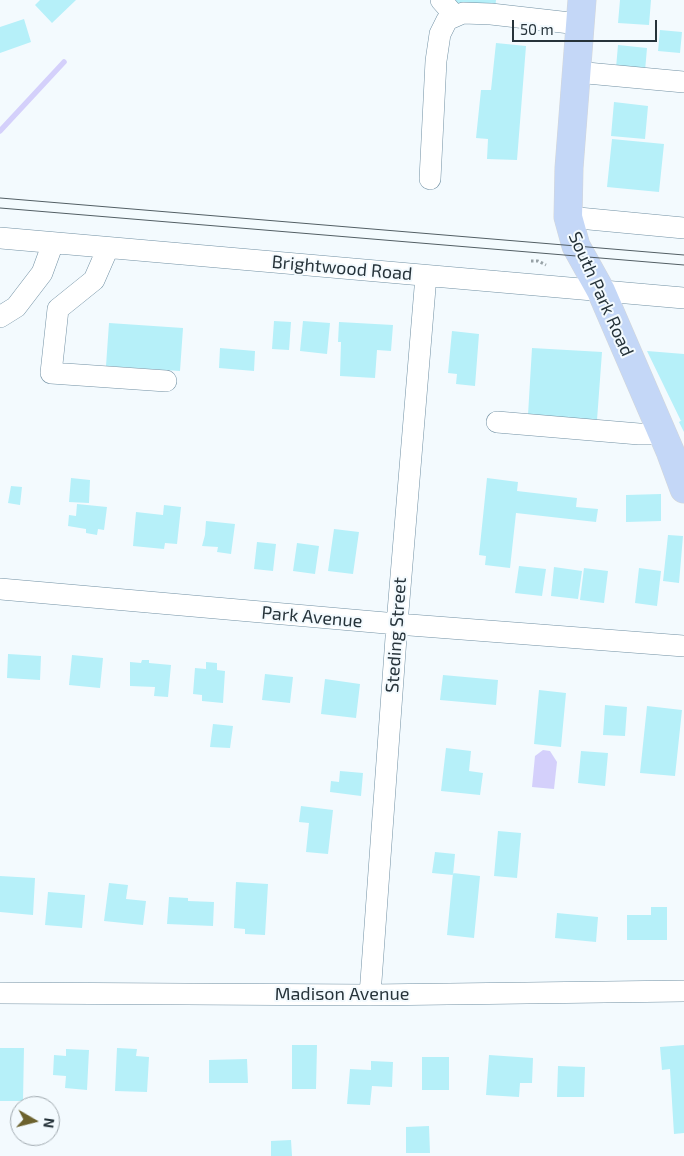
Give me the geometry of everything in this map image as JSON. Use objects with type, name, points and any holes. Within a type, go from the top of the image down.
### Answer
[{"type":"main road","name":"South Park Road","points":[[580,12],[569,168],[568,218],[576,246],[601,291],[663,434],[684,489]]},
{"type":"street","points":[[442,0],[455,16]]},
{"type":"street","points":[[430,179],[436,61],[440,34],[447,20],[463,13],[580,12]]},
{"type":"street","points":[[576,72],[684,82]]},
{"type":"street","points":[[568,218],[684,228]]},
{"type":"street","name":"Brightwood Road","points":[[0,238],[684,298]]},
{"type":"street","points":[[0,317],[16,307],[42,273],[53,243]]},
{"type":"street","points":[[108,248],[94,280],[58,309],[51,373],[166,381]]},
{"type":"street","name":"Steding Street","points":[[370,995],[397,624],[426,276]]},
{"type":"street","points":[[497,422],[639,434],[663,434]]},
{"type":"street","name":"Park Avenue","points":[[0,589],[397,624],[684,646]]},
{"type":"street","name":"Madison Avenue","points":[[0,993],[370,995],[684,992]]},
{"type":"shaded area","points":[[543,750],[550,751],[557,762],[554,789],[532,787],[535,756]]},
{"type":"building","points":[[40,0],[76,0],[52,23],[35,5]]},
{"type":"building","points":[[447,0],[496,0],[495,10],[447,6]]},
{"type":"building","points":[[620,0],[651,0],[649,25],[618,23]]},
{"type":"building","points":[[24,19],[31,42],[0,53],[0,27]]},
{"type":"building","points":[[660,30],[682,32],[680,53],[658,51]]},
{"type":"building","points":[[496,43],[526,46],[517,160],[487,159],[488,139],[476,138],[481,90],[491,90]]},
{"type":"building","points":[[618,45],[647,48],[645,71],[616,68]]},
{"type":"building","points":[[614,102],[648,106],[645,139],[611,136]]},
{"type":"building","points":[[612,139],[664,144],[659,192],[607,187]]},
{"type":"building","points":[[274,321],[291,322],[289,350],[272,349]]},
{"type":"building","points":[[303,321],[330,323],[327,354],[300,351]]},
{"type":"building","points":[[339,322],[393,325],[391,351],[377,350],[375,378],[340,376],[341,342],[338,342]]},
{"type":"building","points":[[109,323],[183,328],[180,371],[106,366]]},
{"type":"building","points":[[452,331],[479,334],[475,386],[456,384],[457,374],[448,373]]},
{"type":"building","points":[[220,348],[255,351],[254,371],[219,368]]},
{"type":"building","points":[[532,348],[602,352],[597,420],[528,415]]},
{"type":"building","points":[[647,351],[684,354],[684,419],[681,421]]},
{"type":"building","points":[[684,419],[684,432],[679,422]]},
{"type":"building","points":[[71,478],[90,480],[89,503],[69,502]]},
{"type":"building","points":[[487,478],[518,482],[517,491],[577,498],[576,507],[598,509],[596,522],[516,513],[510,568],[485,565],[486,556],[479,555]]},
{"type":"building","points":[[11,486],[22,487],[20,505],[8,503]]},
{"type":"building","points":[[661,494],[661,521],[626,522],[626,495]]},
{"type":"building","points":[[77,504],[107,507],[104,530],[98,529],[97,535],[86,533],[86,529],[68,526],[69,515],[76,516]]},
{"type":"building","points":[[164,505],[181,507],[177,544],[165,543],[164,549],[133,546],[136,512],[163,515]]},
{"type":"building","points":[[206,521],[235,524],[231,554],[217,552],[218,547],[202,546]]},
{"type":"building","points":[[334,529],[359,532],[353,574],[328,571]]},
{"type":"building","points":[[668,535],[683,536],[679,583],[663,581]]},
{"type":"building","points":[[257,542],[276,544],[273,571],[254,569]]},
{"type":"building","points":[[297,543],[319,546],[315,574],[293,571]]},
{"type":"building","points":[[519,566],[546,569],[542,596],[515,593]]},
{"type":"building","points":[[554,567],[582,571],[578,599],[551,596]]},
{"type":"building","points":[[584,568],[608,571],[604,603],[580,600]]},
{"type":"building","points":[[639,568],[661,571],[657,606],[635,603]]},
{"type":"building","points":[[8,654],[41,656],[40,680],[7,678]]},
{"type":"building","points":[[72,655],[103,658],[100,688],[69,685]]},
{"type":"building","points":[[142,660],[149,660],[149,663],[171,665],[168,697],[154,696],[155,687],[130,686],[130,662],[141,663]]},
{"type":"building","points":[[206,662],[217,663],[217,670],[225,671],[223,703],[202,701],[202,695],[193,694],[195,668],[206,669]]},
{"type":"building","points":[[265,674],[293,677],[290,703],[262,700]]},
{"type":"building","points":[[443,675],[498,680],[496,705],[440,700]]},
{"type":"building","points":[[325,679],[360,684],[356,718],[321,714]]},
{"type":"building","points":[[539,690],[566,693],[561,747],[534,744]]},
{"type":"building","points":[[605,705],[627,707],[625,736],[603,735]]},
{"type":"building","points":[[647,706],[682,710],[675,776],[640,773]]},
{"type":"building","points":[[213,724],[233,726],[230,748],[210,747]]},
{"type":"building","points":[[446,748],[471,751],[469,771],[483,773],[480,795],[441,791]]},
{"type":"building","points":[[581,751],[608,753],[605,786],[578,783]]},
{"type":"building","points":[[340,771],[363,773],[361,796],[330,792],[331,781],[339,782]]},
{"type":"building","points":[[301,806],[333,810],[328,854],[306,852],[309,823],[299,822]]},
{"type":"building","points":[[498,831],[521,833],[517,878],[494,876]]},
{"type":"building","points":[[435,852],[455,854],[453,875],[432,873]]},
{"type":"building","points":[[453,873],[480,876],[474,938],[447,935]]},
{"type":"building","points":[[0,876],[35,878],[33,915],[0,912]]},
{"type":"building","points":[[236,882],[268,884],[265,935],[245,934],[245,929],[234,928]]},
{"type":"building","points":[[109,883],[128,885],[126,899],[146,901],[143,925],[104,921]]},
{"type":"building","points":[[48,892],[85,895],[82,928],[45,925]]},
{"type":"building","points":[[169,897],[188,898],[188,901],[214,902],[213,926],[167,924]]},
{"type":"building","points":[[651,907],[667,907],[667,940],[627,940],[627,915],[651,915]]},
{"type":"building","points":[[557,913],[598,917],[596,942],[555,938]]},
{"type":"building","points":[[292,1045],[317,1045],[316,1089],[292,1089]]},
{"type":"building","points":[[684,1045],[684,1133],[674,1134],[670,1069],[662,1070],[660,1047]]},
{"type":"building","points":[[0,1048],[24,1048],[23,1096],[10,1096],[10,1101],[0,1101]]},
{"type":"building","points":[[117,1048],[137,1049],[136,1056],[149,1057],[147,1092],[115,1091]]},
{"type":"building","points":[[66,1049],[89,1050],[87,1090],[65,1088],[66,1076],[53,1075],[54,1055],[66,1056]]},
{"type":"building","points":[[489,1055],[533,1058],[532,1083],[520,1083],[519,1097],[486,1095]]},
{"type":"building","points":[[422,1057],[449,1057],[449,1090],[422,1090]]},
{"type":"building","points":[[247,1059],[248,1083],[209,1083],[209,1060]]},
{"type":"building","points":[[371,1061],[393,1062],[392,1087],[372,1086],[370,1105],[347,1104],[350,1069],[371,1070]]},
{"type":"building","points":[[558,1066],[585,1067],[584,1097],[557,1097]]},
{"type":"building","points":[[429,1126],[430,1153],[406,1153],[406,1127]]},
{"type":"building","points":[[291,1140],[292,1156],[271,1156],[271,1141]]},
{"type":"waterway","points":[[0,131],[64,62]]},
{"type":"tram line","points":[[0,198],[684,255]]},
{"type":"tram line","points":[[0,208],[684,265]]}]
